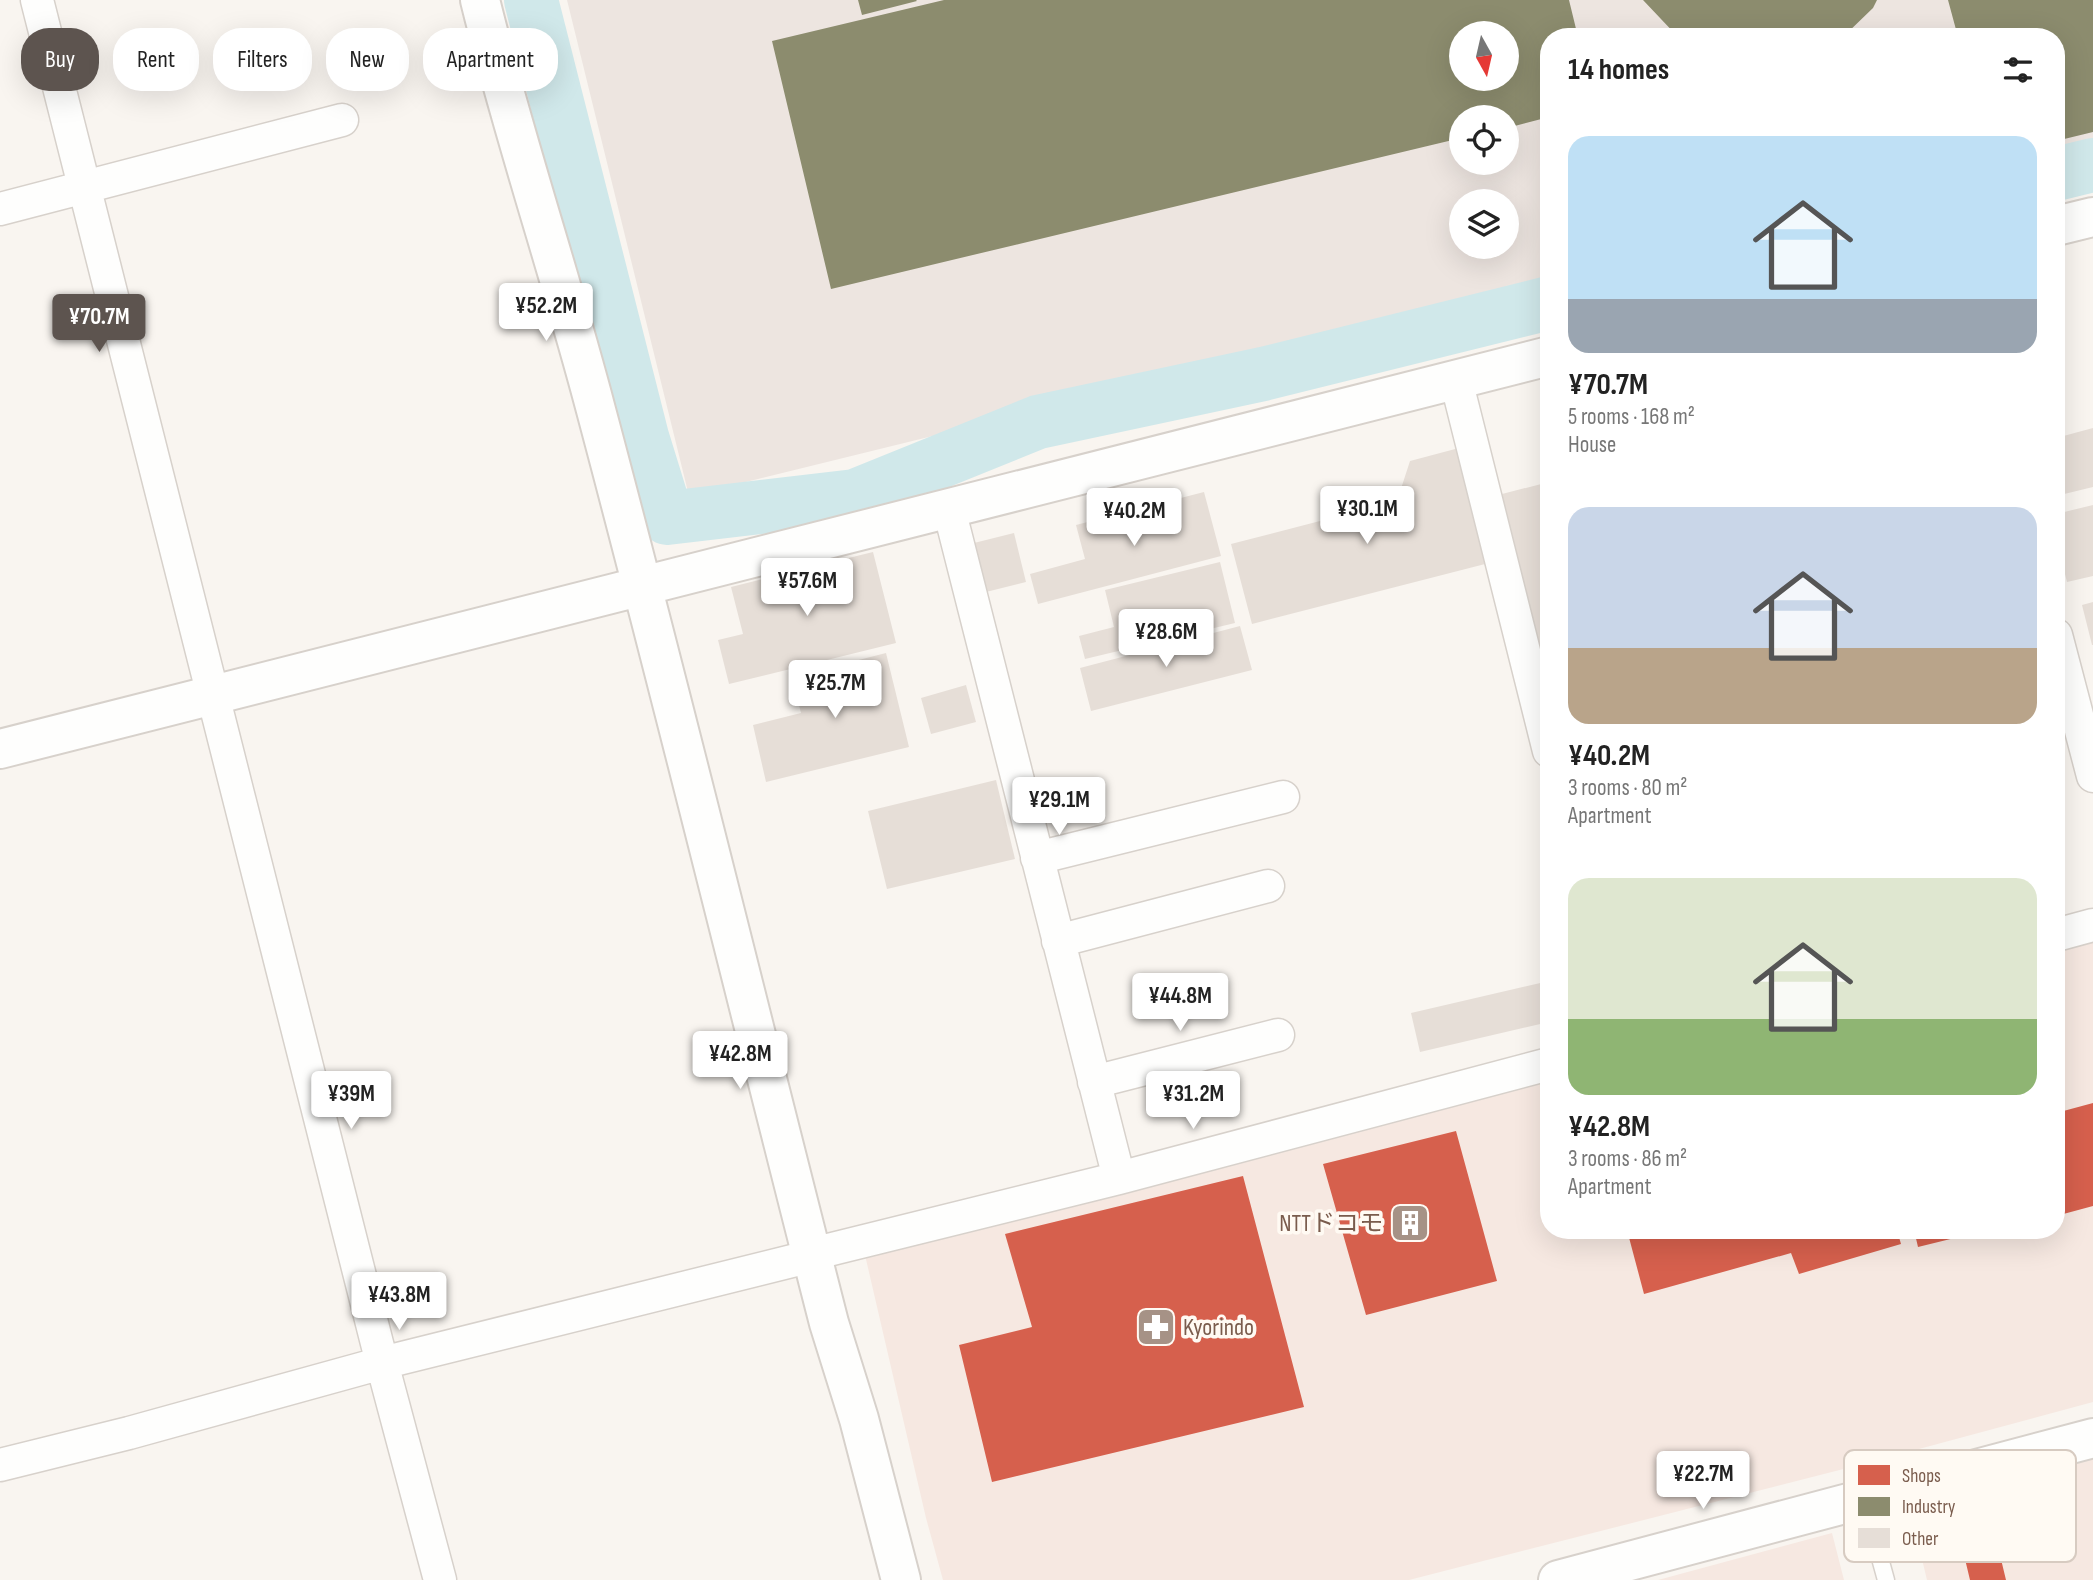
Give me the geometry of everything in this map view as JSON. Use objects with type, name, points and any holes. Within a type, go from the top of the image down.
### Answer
[{"type":"street","points":[[37,0],[382,1363],[440,1580]]},
{"type":"street","points":[[480,0],[505,98],[592,392],[826,1250],[829,1323],[865,1443],[901,1580]]},
{"type":"street","points":[[0,209],[342,120]]},
{"type":"street","points":[[2065,224],[2093,217]]},
{"type":"street","points":[[0,749],[1540,358]]},
{"type":"street","points":[[1456,380],[1540,715]]},
{"type":"street","points":[[949,509],[1119,1178]]},
{"type":"street","points":[[2065,669],[2093,776]]},
{"type":"street","points":[[1037,858],[1283,797]]},
{"type":"street","points":[[1058,941],[1268,886]]},
{"type":"street","points":[[2065,933],[2093,925]]},
{"type":"street","points":[[1094,1082],[1278,1035]]},
{"type":"street","points":[[0,1465],[129,1433],[382,1363],[1119,1178],[1540,1066]]},
{"type":"street","points":[[2049,1450],[2093,1438]]},
{"type":"street","points":[[1558,1580],[1844,1505]]},
{"type":"lane","points":[[1881,1562],[1886,1580]]},
{"type":"shaded area","points":[[567,0],[2093,0],[2093,150],[2065,157],[2065,28],[1540,28],[1540,286],[689,496]]},
{"type":"shaded area","points":[[2093,939],[2093,1402],[1915,1450],[1844,1450],[1844,1469],[1409,1580],[943,1580],[865,1255],[1540,1078],[1540,1239],[2065,1239],[2065,946]]},
{"type":"shaded area","points":[[2093,1459],[2093,1580],[1927,1580],[1923,1562],[2076,1562],[2076,1463]]},
{"type":"shaded area","points":[[1832,1533],[1844,1580],[1658,1580]]},
{"type":"building: Shops","points":[[2093,1103],[2093,1206],[2065,1214],[2065,1111]]},
{"type":"building: Shops","name":"NTTドコモ","points":[[1456,1131],[1497,1281],[1366,1315],[1323,1164]]},
{"type":"building: Shops","points":[[1243,1176],[1304,1407],[992,1482],[959,1345],[1032,1327],[1005,1234]]},
{"type":"building: Shops","points":[[1629,1239],[1900,1239],[1901,1244],[1799,1274],[1791,1253],[1644,1294]]},
{"type":"building: Shops","points":[[1916,1239],[1950,1239],[1918,1247]]},
{"type":"building: Shops","points":[[1966,1562],[2002,1562],[2006,1580],[1970,1580]]},
{"type":"building: Industry","points":[[858,0],[916,0],[917,1],[862,15]]},
{"type":"building: Industry","points":[[944,0],[1569,0],[1576,28],[1540,28],[1540,119],[1519,125],[1519,105],[1449,105],[1449,141],[831,289],[772,41]]},
{"type":"building: Industry","points":[[1643,0],[1877,0],[1873,8],[1852,28],[1669,28]]},
{"type":"building: Industry","points":[[1948,0],[2093,0],[2093,132],[2065,139],[2065,28],[1956,28]]},
{"type":"building: Other","points":[[2093,428],[2093,487],[2065,494],[2065,436]]},
{"type":"building: Other","points":[[1459,448],[1489,563],[1252,624],[1231,544],[1397,501],[1410,461]]},
{"type":"building: Other","points":[[1540,484],[1540,649],[1502,494]]},
{"type":"building: Other","points":[[1204,492],[1221,556],[1038,604],[1030,574],[1085,559],[1076,525]]},
{"type":"building: Other","points":[[2093,505],[2093,576],[2067,582],[2065,574],[2065,512]]},
{"type":"building: Other","points":[[1014,533],[1026,582],[986,592],[974,543]]},
{"type":"building: Other","points":[[873,552],[896,643],[729,684],[718,640],[743,634],[731,587]]},
{"type":"building: Other","points":[[1220,562],[1235,623],[1085,659],[1079,636],[1114,627],[1105,590]]},
{"type":"building: Other","points":[[2093,602],[2093,645],[2092,645],[2082,605]]},
{"type":"building: Other","points":[[1240,626],[1252,670],[1091,711],[1080,668]]},
{"type":"building: Other","points":[[886,653],[909,747],[766,782],[753,725],[801,713],[792,677]]},
{"type":"building: Other","points":[[966,685],[976,722],[931,734],[921,698]]},
{"type":"building: Other","points":[[996,780],[1015,859],[887,889],[868,811]]},
{"type":"building: Other","points":[[1540,983],[1540,1024],[1420,1052],[1411,1013]]},
{"type":"waterway","points":[[531,0],[642,437],[667,518],[855,496],[1038,422],[1263,374],[1540,305]]},
{"type":"waterway","points":[[2065,172],[2093,165]]},
{"type":"place","name":"NTTドコモ","points":[[1410,1223]]},
{"type":"place","name":"Kyorindo","points":[[1156,1327]]}]
